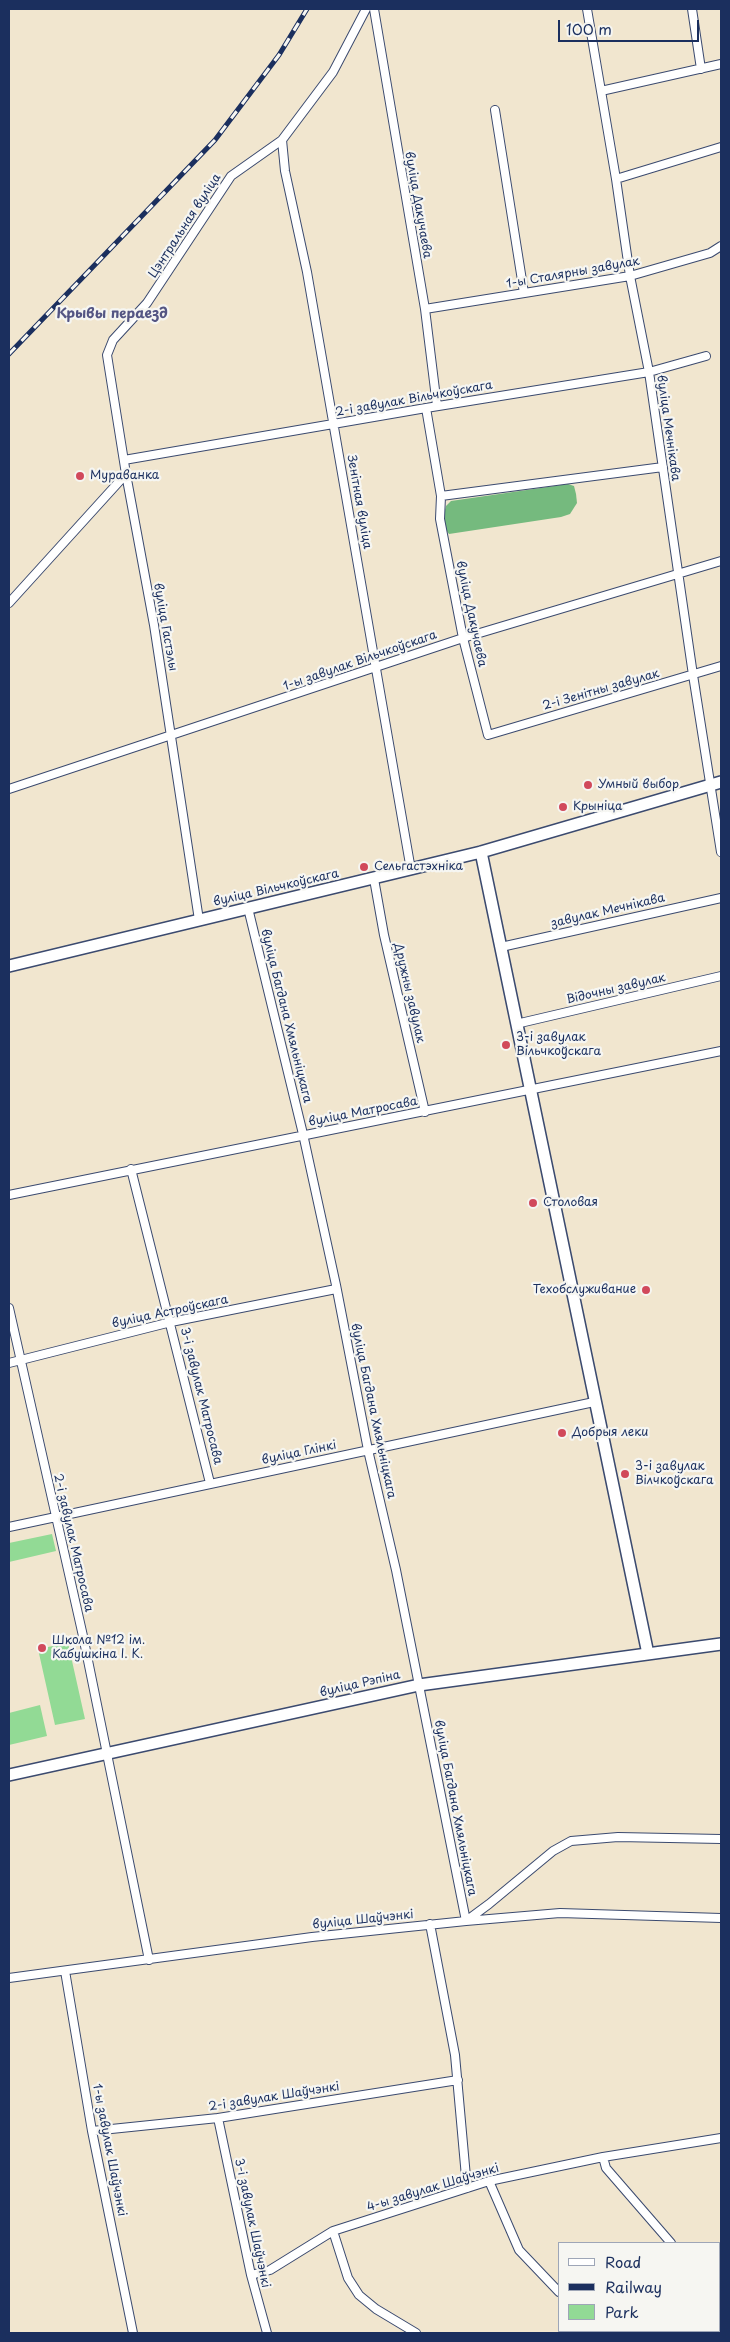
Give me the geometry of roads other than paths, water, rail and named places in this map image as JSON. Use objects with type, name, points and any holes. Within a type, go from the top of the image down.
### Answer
[{"type":"street","name":"Цэнтральная вуліца","points":[[112,340],[147,303],[231,176],[282,140],[333,72],[366,9]]},
{"type":"street","name":"вуліца Дакучаева","points":[[374,9],[425,309],[437,406]]},
{"type":"street","name":"вуліца Мечнікава","points":[[587,9],[616,179],[630,276],[649,372],[693,675],[716,784],[721,852]]},
{"type":"street","points":[[692,9],[701,69]]},
{"type":"street","points":[[601,91],[721,64]]},
{"type":"street","points":[[495,110],[524,293]]},
{"type":"street","name":"Зенітная вуліца","points":[[282,140],[285,171],[307,272],[411,870]]},
{"type":"street","points":[[616,179],[721,147]]},
{"type":"street","name":"1-ы Сталярны завулак","points":[[425,309],[630,276],[710,253],[721,246]]},
{"type":"street","name":"вуліца Гастэлы","points":[[112,340],[107,355],[172,735],[199,920]]},
{"type":"street","name":"2-і завулак Вільчкоўскага","points":[[124,460],[437,406],[649,372],[706,356]]},
{"type":"street","name":"вуліца Дакучаева","points":[[426,408],[441,496],[440,519],[463,638],[488,735]]},
{"type":"street","points":[[441,496],[663,467]]},
{"type":"street","points":[[9,603],[126,474]]},
{"type":"street","name":"1-ы завулак Вільчкоўскага","points":[[9,789],[463,638],[721,561]]},
{"type":"street","name":"2-і Зенітны завулак","points":[[488,735],[721,666]]},
{"type":"street","name":"вуліца Вільчкоўскага","points":[[9,966],[481,852],[716,784]]},
{"type":"street","points":[[481,852],[648,1654]]},
{"type":"street","name":"Дружны завулак","points":[[374,879],[384,935],[425,1112]]},
{"type":"street","name":"завулак Мечнікава","points":[[501,947],[721,898]]},
{"type":"street","name":"вуліца Багдана Хмяльніцкага","points":[[248,908],[303,1134],[368,1450],[396,1570],[466,1921]]},
{"type":"street","name":"Відочны завулак","points":[[516,1024],[721,976]]},
{"type":"street","name":"вуліца Матросава","points":[[9,1195],[303,1134],[425,1112],[721,1051]]},
{"type":"street","name":"3-і завулак Матросава","points":[[131,1169],[210,1482]]},
{"type":"street","name":"вуліца Астроўскага","points":[[9,1363],[171,1322],[336,1289]]},
{"type":"street","name":"2-і завулак Матросава","points":[[9,1308],[83,1636],[149,1960]]},
{"type":"street","name":"вуліца Глінкі","points":[[9,1528],[210,1482],[594,1402]]},
{"type":"street","name":"вуліца Рэпіна","points":[[9,1775],[419,1685],[721,1644]]},
{"type":"street","points":[[466,1921],[553,1851],[571,1841],[618,1837],[721,1840]]},
{"type":"street","name":"вуліца Шаўчэнкі","points":[[9,1978],[312,1937],[430,1924],[560,1914],[721,1918]]},
{"type":"street","points":[[430,1924],[455,2055],[467,2188]]},
{"type":"street","name":"1-ы завулак Шаўчэнкі","points":[[65,1971],[92,2131],[133,2333]]},
{"type":"street","name":"2-і завулак Шаўчэнкі","points":[[92,2131],[218,2118],[458,2080]]},
{"type":"street","name":"3-і завулак Шаўчэнкі","points":[[218,2118],[251,2275],[267,2333]]},
{"type":"street","name":"4-ы завулак Шаўчэнкі","points":[[251,2275],[270,2270],[333,2231],[489,2181],[603,2157],[721,2138]]},
{"type":"street","points":[[603,2157],[606,2168],[670,2242]]},
{"type":"street","points":[[489,2181],[519,2250],[558,2291]]},
{"type":"street","points":[[333,2231],[348,2278],[359,2295],[376,2309],[416,2333]]},
{"type":"railway","points":[[9,354],[215,140],[279,55],[307,9]]},
{"type":"place","name":"Мураванка","points":[[80,476]]},
{"type":"place","name":"Умный выбор","points":[[588,785]]},
{"type":"place","name":"Крыніца","points":[[563,807]]},
{"type":"place","name":"Сельгастэхніка","points":[[364,867]]},
{"type":"place","name":"3-і завулак Вільчкоўскага","points":[[506,1045]]},
{"type":"place","name":"Столовая","points":[[533,1203]]},
{"type":"place","name":"Техобслуживание","points":[[646,1290]]},
{"type":"place","name":"Добрыя леки","points":[[562,1433]]},
{"type":"place","name":"3-і завулак Вілчкоўскага","points":[[625,1474]]},
{"type":"place","name":"Школа №12 ім. Кабушкіна І. К.","points":[[42,1648]]},
{"type":"district","name":"Крывы пераезд","points":[[112,314]]}]
